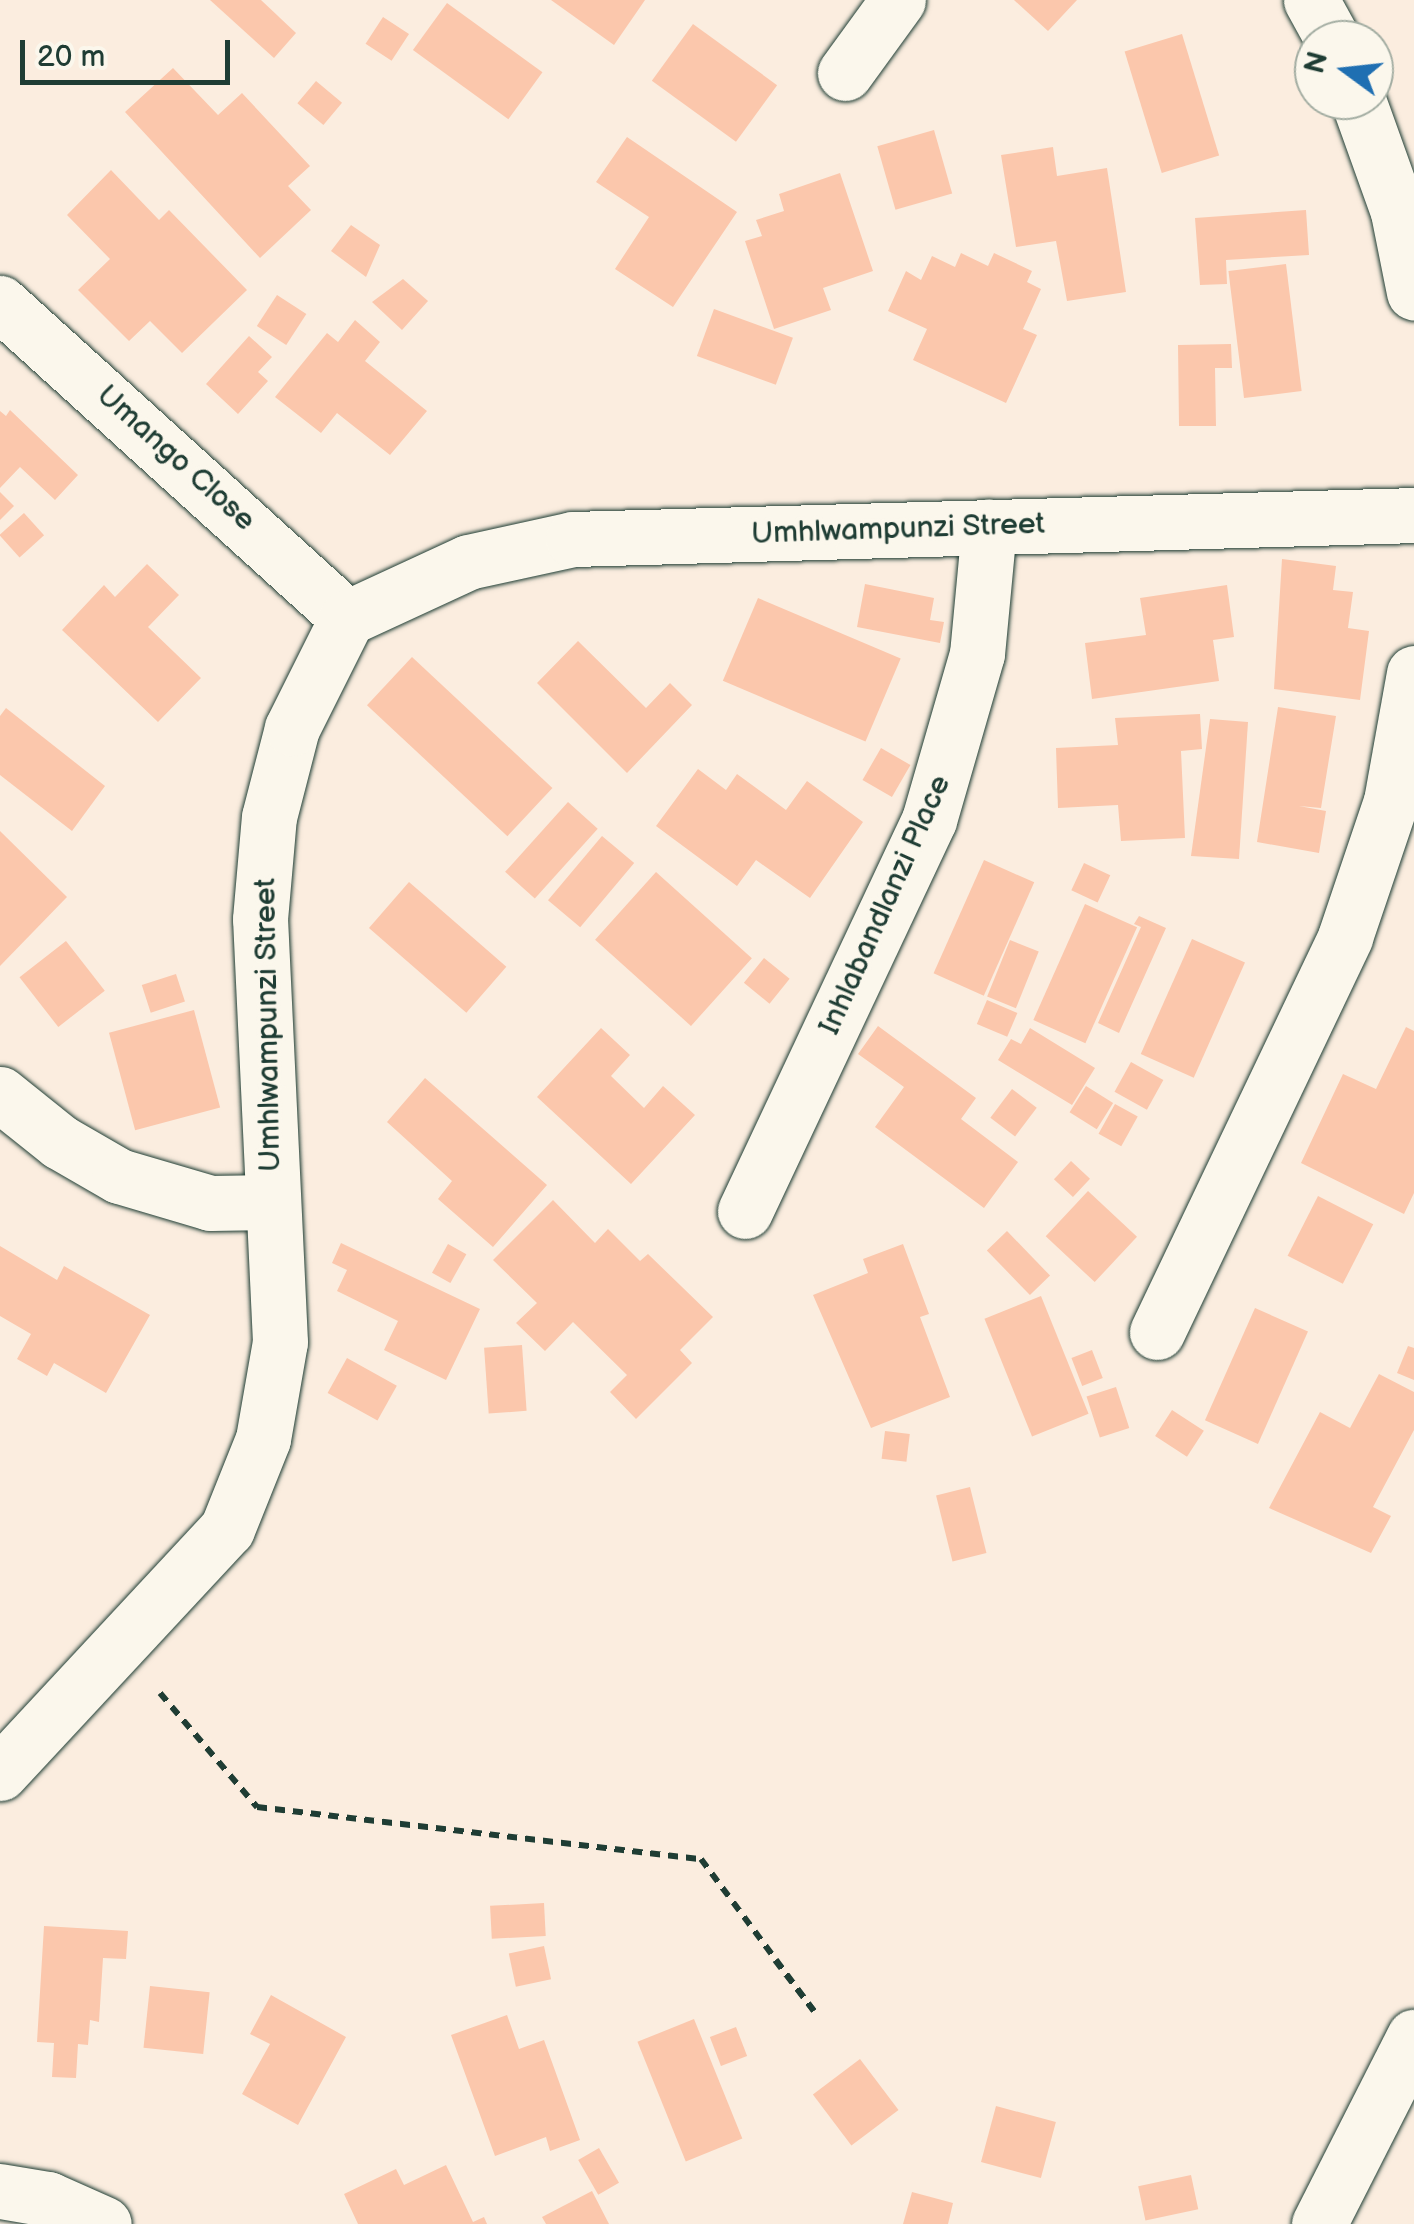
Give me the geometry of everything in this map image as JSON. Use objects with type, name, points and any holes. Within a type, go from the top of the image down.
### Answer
[{"type":"street","points":[[845,73],[898,0]]},
{"type":"street","points":[[1365,120],[1398,212],[1414,292]]},
{"type":"street","name":"Umango Close","points":[[0,303],[347,618]]},
{"type":"street","name":"Umhlwampunzi Street","points":[[0,1772],[52,1711],[120,1647],[227,1529],[263,1439],[280,1342],[260,919],[270,817],[292,728],[347,618],[468,562],[573,538],[1414,515]]},
{"type":"street","name":"Inhlabandlanzi Place","points":[[745,1211],[929,820],[977,654],[989,527]]},
{"type":"street","points":[[1157,1332],[1345,937],[1392,801],[1414,672]]},
{"type":"street","points":[[0,1094],[60,1142],[119,1176],[210,1202],[272,1202]]},
{"type":"street","points":[[1319,2224],[1414,2037]]},
{"type":"street","points":[[0,2191],[48,2199],[104,2224]]},
{"type":"path","points":[[120,1647],[257,1807],[701,1859],[814,2012],[775,1960]]},
{"type":"building","points":[[210,0],[261,0],[296,33],[274,58]]},
{"type":"building","points":[[551,0],[645,0],[614,45]]},
{"type":"building","points":[[1014,0],[1077,0],[1048,31]]},
{"type":"building","points":[[447,3],[542,72],[508,119],[413,50]]},
{"type":"building","points":[[383,17],[409,34],[392,61],[366,44]]},
{"type":"building","points":[[693,24],[777,85],[736,142],[652,81]]},
{"type":"building","points":[[1182,34],[1219,155],[1162,173],[1125,52]]},
{"type":"building","points":[[173,68],[218,115],[242,93],[310,166],[288,186],[311,210],[260,258],[125,112]]},
{"type":"building","points":[[316,81],[342,103],[323,125],[297,103]]},
{"type":"building","points":[[934,130],[952,193],[895,210],[877,146]]},
{"type":"building","points":[[627,137],[737,212],[673,307],[615,269],[649,217],[596,182]]},
{"type":"building","points":[[1053,147],[1057,176],[1107,168],[1126,292],[1067,301],[1056,241],[1016,247],[1001,155]]},
{"type":"building","points":[[111,170],[159,220],[169,210],[247,290],[182,353],[150,321],[129,341],[78,290],[110,259],[67,215]]},
{"type":"building","points":[[840,173],[873,271],[823,288],[831,310],[774,329],[745,241],[762,236],[756,220],[784,211],[779,194]]},
{"type":"building","points":[[1306,210],[1309,255],[1226,260],[1227,284],[1200,285],[1195,218]]},
{"type":"building","points":[[351,225],[380,245],[366,277],[331,251]]},
{"type":"building","points":[[961,253],[988,266],[994,253],[1032,271],[1027,282],[1041,289],[1023,329],[1037,335],[1006,403],[913,360],[927,329],[888,311],[906,271],[921,280],[932,256],[955,267]]},
{"type":"building","points":[[1286,264],[1302,391],[1244,398],[1228,271]]},
{"type":"building","points":[[403,279],[428,301],[402,330],[372,302]]},
{"type":"building","points":[[277,295],[306,314],[286,345],[257,326]]},
{"type":"building","points":[[714,309],[793,338],[776,385],[697,356]]},
{"type":"building","points":[[355,320],[380,342],[365,361],[427,411],[390,455],[337,413],[321,433],[275,397],[327,333],[338,342]]},
{"type":"building","points":[[249,336],[272,357],[258,372],[268,381],[238,414],[206,384]]},
{"type":"building","points":[[1231,344],[1232,368],[1215,368],[1216,426],[1179,426],[1178,345]]},
{"type":"building","points":[[10,410],[78,475],[55,500],[20,467],[0,488],[0,411],[6,416]]},
{"type":"building","points":[[0,492],[14,506],[0,520]]},
{"type":"building","points":[[24,513],[44,535],[20,557],[0,535]]},
{"type":"building","points":[[1282,559],[1336,566],[1333,590],[1353,592],[1348,628],[1369,631],[1360,700],[1274,689]]},
{"type":"building","points":[[147,564],[179,595],[148,627],[201,678],[158,722],[62,630],[104,585],[115,597]]},
{"type":"building","points":[[865,584],[934,598],[930,620],[944,622],[940,643],[857,627]]},
{"type":"building","points":[[1227,585],[1234,637],[1213,640],[1219,681],[1092,699],[1085,643],[1146,635],[1140,598]]},
{"type":"building","points":[[758,598],[901,659],[866,741],[723,681]]},
{"type":"building","points":[[578,641],[646,708],[670,683],[692,705],[627,773],[537,683]]},
{"type":"building","points":[[412,657],[552,788],[507,836],[367,705]]},
{"type":"building","points":[[1278,707],[1336,716],[1321,808],[1299,806],[1326,811],[1319,853],[1257,842]]},
{"type":"building","points":[[6,708],[105,786],[72,831],[0,775],[0,716]]},
{"type":"building","points":[[1200,714],[1202,749],[1181,751],[1185,838],[1121,841],[1118,805],[1058,808],[1056,748],[1118,745],[1115,718]]},
{"type":"building","points":[[1210,719],[1248,722],[1239,859],[1191,856]]},
{"type":"building","points":[[881,748],[910,765],[892,797],[862,780]]},
{"type":"building","points":[[698,769],[726,790],[737,774],[786,810],[807,781],[863,822],[810,898],[756,860],[737,886],[656,826]]},
{"type":"building","points":[[568,802],[598,829],[535,899],[505,872]]},
{"type":"building","points":[[0,831],[67,897],[0,966]]},
{"type":"building","points":[[602,836],[634,863],[580,927],[548,900]]},
{"type":"building","points":[[984,860],[1034,882],[984,996],[934,973]]},
{"type":"building","points":[[1084,863],[1110,875],[1098,902],[1071,890]]},
{"type":"building","points":[[656,872],[752,958],[691,1026],[595,940]]},
{"type":"building","points":[[409,882],[506,967],[466,1013],[369,928]]},
{"type":"building","points":[[1085,904],[1137,927],[1085,1043],[1033,1020]]},
{"type":"building","points":[[1139,916],[1166,928],[1119,1033],[1098,1023],[1141,927],[1134,924]]},
{"type":"building","points":[[1192,939],[1245,963],[1194,1078],[1141,1054]]},
{"type":"building","points":[[1010,940],[1039,952],[1016,1008],[987,997]]},
{"type":"building","points":[[66,941],[105,991],[58,1027],[20,977]]},
{"type":"building","points":[[764,958],[790,979],[770,1004],[744,983]]},
{"type":"building","points":[[176,974],[185,1002],[151,1013],[142,985]]},
{"type":"building","points":[[987,1000],[1017,1013],[1007,1037],[977,1024]]},
{"type":"building","points":[[194,1010],[220,1108],[135,1130],[109,1033]]},
{"type":"building","points":[[878,1026],[976,1098],[961,1119],[1018,1162],[984,1208],[875,1127],[904,1087],[858,1054]]},
{"type":"building","points":[[1406,1027],[1414,1031],[1414,1193],[1404,1214],[1301,1163],[1343,1074],[1376,1089]]},
{"type":"building","points":[[601,1028],[630,1055],[611,1076],[644,1108],[663,1086],[695,1115],[631,1184],[537,1097]]},
{"type":"building","points":[[1030,1028],[1095,1068],[1072,1105],[998,1060],[1011,1039],[1021,1044]]},
{"type":"building","points":[[1131,1062],[1163,1080],[1147,1110],[1115,1092]]},
{"type":"building","points":[[425,1078],[547,1185],[493,1247],[438,1199],[452,1181],[387,1122]]},
{"type":"building","points":[[1086,1086],[1113,1103],[1097,1129],[1070,1112]]},
{"type":"building","points":[[1012,1089],[1037,1108],[1015,1136],[990,1118]]},
{"type":"building","points":[[1115,1104],[1138,1117],[1121,1146],[1099,1134]]},
{"type":"building","points":[[1071,1161],[1090,1179],[1073,1197],[1054,1179]]},
{"type":"building","points":[[1088,1191],[1137,1237],[1095,1282],[1046,1236]]},
{"type":"building","points":[[1318,1196],[1373,1224],[1343,1284],[1288,1256]]},
{"type":"building","points":[[553,1200],[595,1243],[608,1229],[640,1261],[648,1254],[713,1317],[680,1350],[692,1363],[636,1419],[610,1392],[627,1375],[573,1322],[545,1351],[516,1323],[537,1303],[493,1260]]},
{"type":"building","points":[[1007,1231],[1050,1276],[1030,1295],[987,1250]]},
{"type":"building","points":[[341,1243],[480,1309],[446,1380],[384,1350],[398,1321],[337,1291],[347,1270],[332,1263]]},
{"type":"building","points":[[448,1244],[466,1254],[450,1283],[432,1273]]},
{"type":"building","points":[[903,1244],[929,1314],[920,1317],[950,1397],[871,1428],[813,1295],[868,1273],[863,1259]]},
{"type":"building","points":[[0,1246],[57,1280],[64,1266],[150,1315],[106,1393],[54,1363],[47,1376],[17,1359],[31,1334],[0,1316]]},
{"type":"building","points":[[1041,1296],[1089,1414],[1032,1437],[984,1319]]},
{"type":"building","points":[[1255,1308],[1308,1332],[1258,1444],[1205,1420]]},
{"type":"building","points":[[522,1345],[527,1411],[489,1413],[484,1348]]},
{"type":"building","points":[[1408,1346],[1414,1348],[1414,1380],[1397,1373]]},
{"type":"building","points":[[1092,1350],[1103,1378],[1082,1386],[1071,1358]]},
{"type":"building","points":[[347,1358],[397,1386],[377,1421],[328,1393]]},
{"type":"building","points":[[1379,1374],[1414,1392],[1414,1430],[1373,1507],[1391,1516],[1371,1553],[1269,1508],[1320,1412],[1350,1428]]},
{"type":"building","points":[[1116,1387],[1129,1428],[1100,1437],[1087,1397]]},
{"type":"building","points":[[1172,1410],[1204,1431],[1187,1457],[1155,1436]]},
{"type":"building","points":[[885,1431],[910,1434],[906,1462],[882,1459]]},
{"type":"building","points":[[970,1487],[986,1553],[952,1561],[936,1495]]},
{"type":"building","points":[[544,1903],[546,1936],[492,1939],[490,1906]]},
{"type":"building","points":[[44,1926],[128,1931],[126,1959],[103,1958],[99,2022],[90,2020],[88,2045],[78,2044],[76,2078],[52,2077],[54,2043],[37,2042]]},
{"type":"building","points":[[544,1946],[551,1979],[516,1987],[509,1953]]},
{"type":"building","points":[[150,1986],[210,1992],[203,2054],[144,2048]]},
{"type":"building","points":[[271,1995],[346,2037],[298,2125],[242,2094],[270,2044],[250,2034]]},
{"type":"building","points":[[507,2015],[519,2049],[544,2040],[580,2140],[550,2151],[546,2137],[495,2156],[451,2035]]},
{"type":"building","points":[[694,2019],[742,2139],[686,2161],[637,2042]]},
{"type":"building","points":[[736,2027],[747,2056],[721,2066],[710,2037]]},
{"type":"building","points":[[860,2059],[899,2110],[851,2146],[813,2095]]},
{"type":"building","points":[[996,2106],[1056,2122],[1041,2178],[981,2162]]},
{"type":"building","points":[[599,2148],[619,2183],[598,2195],[578,2160]]},
{"type":"building","points":[[446,2165],[473,2222],[484,2217],[487,2224],[358,2224],[344,2194],[396,2169],[404,2185]]},
{"type":"building","points":[[1191,2175],[1198,2209],[1145,2220],[1138,2186]]},
{"type":"building","points":[[592,2191],[609,2224],[546,2224],[542,2217]]},
{"type":"building","points":[[912,2192],[953,2203],[948,2224],[903,2224]]}]
